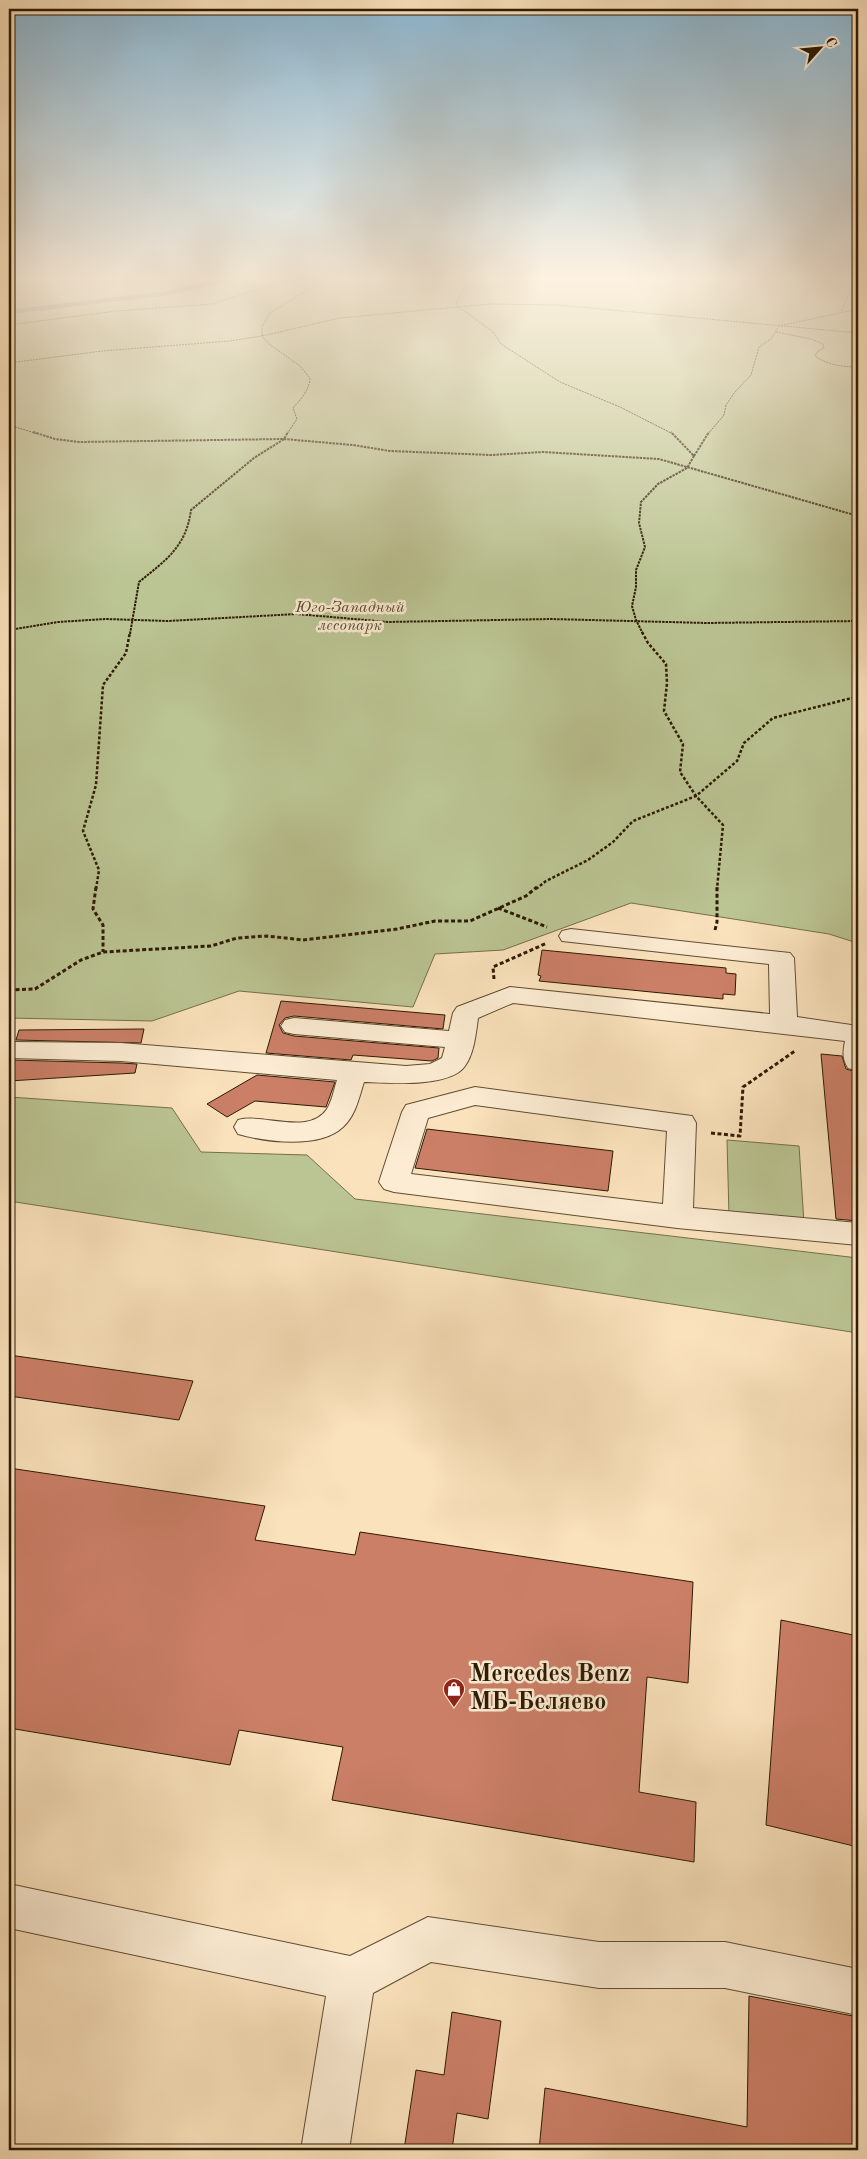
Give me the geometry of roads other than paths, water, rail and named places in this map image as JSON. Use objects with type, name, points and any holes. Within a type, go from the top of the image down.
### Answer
[{"type":"lane","points":[[571,936],[781,958],[784,1024]]},
{"type":"lane","points":[[14,1051],[121,1052],[353,1072],[406,1074],[436,1072],[454,1063],[466,1013],[510,995],[784,1024],[858,1034]]},
{"type":"lane","points":[[294,1026],[461,1040]]},
{"type":"lane","points":[[858,1040],[856,1056],[858,1062]]},
{"type":"lane","points":[[248,1127],[306,1132],[319,1130],[334,1121],[341,1109],[353,1072]]},
{"type":"lane","points":[[677,1217],[682,1123],[475,1096],[416,1112],[394,1182],[677,1217],[858,1234]]},
{"type":"lane","points":[[9,1906],[352,1978],[428,1939],[599,1966],[725,1965],[858,1992]]},
{"type":"lane","points":[[325,2150],[352,1978]]},
{"type":"place","name":"Mercedes Benz МБ-Беляево","points":[[454,1708]]},
{"type":"park label","name":"Юго-Западный лесопарк","points":[[350,617]]}]
